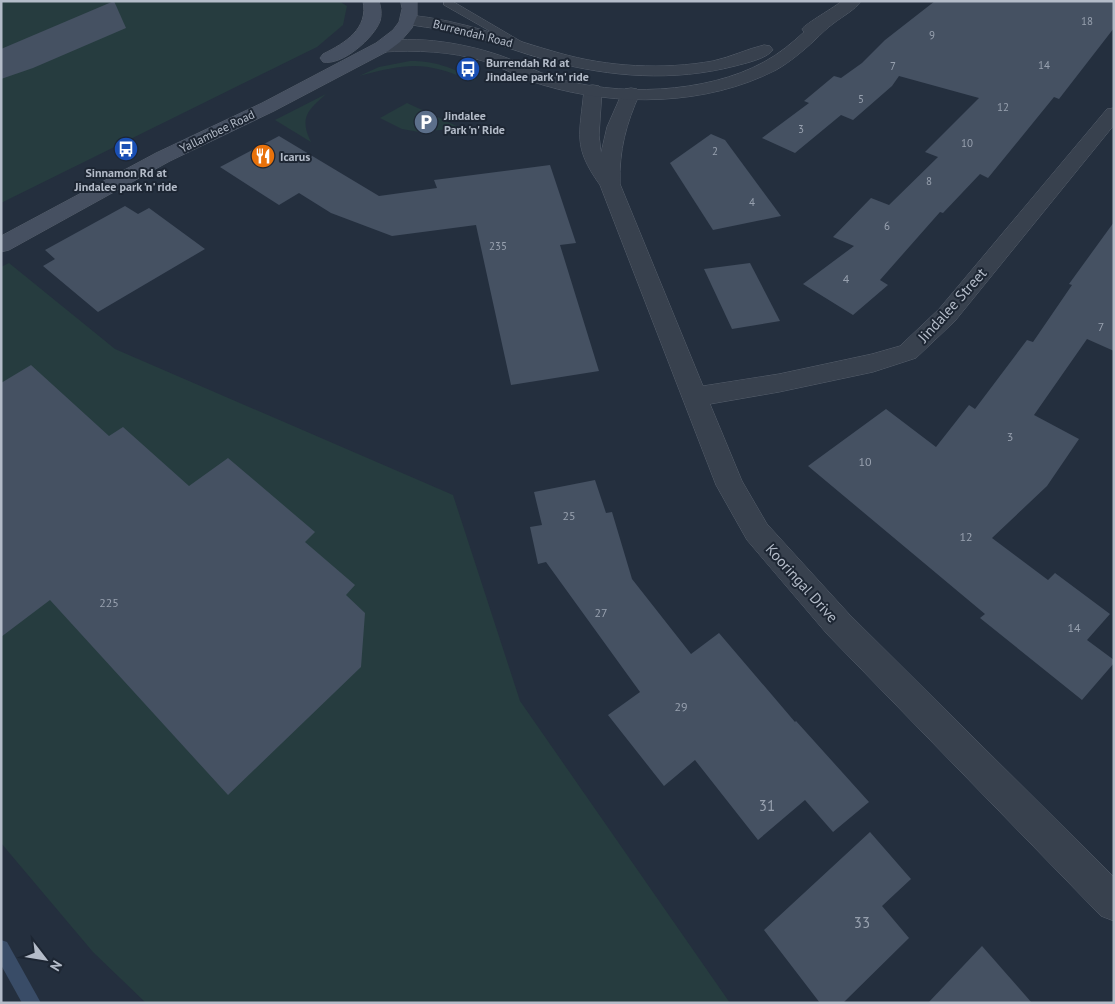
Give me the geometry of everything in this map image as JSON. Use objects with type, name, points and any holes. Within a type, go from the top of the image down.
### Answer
[{"type":"main road","points":[[366,30],[373,16],[371,1]]},
{"type":"main road","points":[[406,25],[411,11],[409,1]]},
{"type":"main road","name":"Burrendah Road","points":[[366,30],[406,25]]},
{"type":"main road","name":"Yallambee Road","points":[[1,245],[133,168],[268,106],[382,47],[406,25]]},
{"type":"main road","name":"Yallambee Road","points":[[160,154],[251,97],[340,52],[354,43],[366,30]]},
{"type":"main road","name":"Yallambee Road","points":[[1,227],[133,168]]},
{"type":"street","name":"Burrendah Road","points":[[406,25],[448,26],[522,45],[574,62],[622,70],[679,70],[722,64],[759,52],[826,21],[850,2]]},
{"type":"street","points":[[382,47],[424,45],[458,50],[501,61],[550,82],[593,90],[652,94],[709,87],[770,66],[789,53],[826,21]]},
{"type":"street","name":"Burrendah Road","points":[[406,25],[458,43],[501,61]]},
{"type":"street","points":[[593,90],[622,70],[631,93]]},
{"type":"street","name":"Kooringal Drive","points":[[593,90],[589,143],[594,161],[610,184],[730,485],[757,532],[838,624],[1114,903]]},
{"type":"street","name":"Kooringal Drive","points":[[610,184],[611,144],[619,119],[631,93]]},
{"type":"street","name":"Jindalee Street","points":[[696,397],[779,383],[873,363],[908,352],[947,315],[1114,113]]},
{"type":"street","points":[[589,143],[611,144]]},
{"type":"lane","points":[[448,3],[522,45]]},
{"type":"green space","points":[[1,1],[339,1],[347,6],[343,25],[317,47],[1,203]]},
{"type":"green space","points":[[420,61],[451,68],[476,79],[472,81],[441,70],[416,66],[391,68],[359,76],[379,67]]},
{"type":"green space","points":[[326,94],[314,105],[307,115],[307,133],[311,142],[275,120]]},
{"type":"green space","points":[[407,103],[461,128],[419,132],[402,129],[380,118]]},
{"type":"green space","points":[[9,263],[115,349],[453,495],[520,701],[730,1003],[146,1003],[93,952],[1,843],[1,267]]},
{"type":"building","points":[[114,1],[126,28],[33,68],[1,79],[1,49]]},
{"type":"building","points":[[935,1],[1114,1],[1114,28],[1059,99],[1054,97],[988,178],[980,174],[943,213],[940,212],[880,280],[888,285],[853,315],[803,284],[854,246],[833,237],[871,198],[889,205],[938,157],[925,152],[979,98],[899,76],[892,86],[853,120],[841,115],[795,153],[762,138],[809,103],[804,101],[834,76],[841,78],[862,63],[885,40]]},
{"type":"building","points":[[711,134],[725,140],[781,216],[713,230],[670,163]]},
{"type":"building","points":[[279,136],[379,196],[437,188],[434,180],[550,165],[576,243],[560,245],[599,371],[511,385],[476,225],[392,236],[331,213],[299,193],[279,205],[220,167]]},
{"type":"building","points":[[125,206],[138,214],[149,208],[205,249],[98,312],[43,266],[55,259],[45,250]]},
{"type":"building","points":[[1114,222],[1114,351],[1087,339],[1034,415],[1079,439],[1047,486],[992,538],[1048,580],[1055,573],[1110,614],[1087,640],[1114,660],[1114,663],[1082,700],[980,618],[985,614],[808,466],[886,409],[936,447],[969,405],[975,409],[1027,340],[1033,342],[1072,285],[1069,284]]},
{"type":"building","points":[[750,263],[780,321],[732,329],[704,269]]},
{"type":"building","points":[[31,365],[109,436],[123,427],[189,486],[228,458],[315,532],[305,542],[355,585],[346,595],[365,613],[361,667],[228,795],[50,600],[1,637],[1,383]]},
{"type":"building","points":[[595,480],[606,513],[612,512],[632,579],[691,654],[719,633],[795,722],[869,802],[833,832],[805,800],[758,840],[695,760],[664,786],[608,715],[640,692],[546,562],[538,564],[530,527],[542,525],[534,492]]},
{"type":"building","points":[[870,832],[911,879],[882,906],[909,938],[843,1003],[820,1003],[764,930]]},
{"type":"building","points":[[982,946],[1032,1003],[928,1003]]},
{"type":"waterway","points":[[1,948],[32,1003]]},
{"type":"place","name":"Burrendah Rd at Jindalee park 'n' ride","points":[[468,69]]},
{"type":"place","name":"Jindalee Park 'n' Ride","points":[[426,122]]},
{"type":"place","name":"Sinnamon Rd at Jindalee park 'n' ride","points":[[126,149]]},
{"type":"place","name":"Icarus","points":[[263,156]]}]
